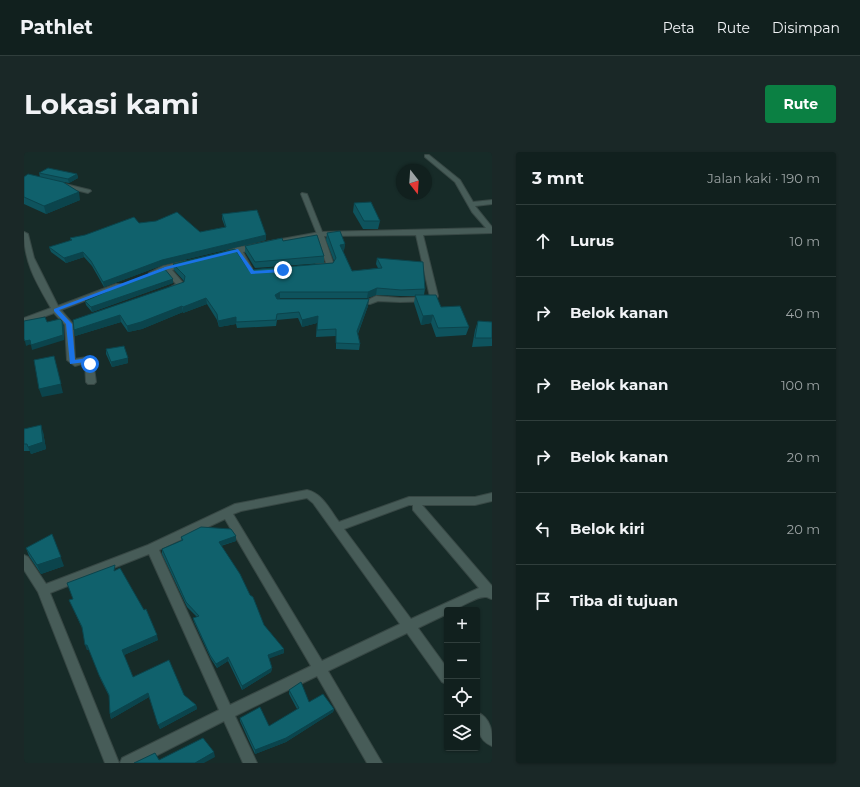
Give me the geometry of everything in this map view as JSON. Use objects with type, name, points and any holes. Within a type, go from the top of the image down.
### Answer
[{"type":"street","points":[[427,156],[458,181],[475,212],[492,230]]},
{"type":"street","points":[[53,183],[88,191]]},
{"type":"street","points":[[471,204],[492,202]]},
{"type":"street","points":[[215,256],[304,236],[320,234],[419,233],[492,230]]},
{"type":"street","points":[[349,302],[370,302],[376,298],[400,300],[433,299],[434,296],[419,233]]},
{"type":"street","points":[[24,234],[30,258],[43,287],[56,310],[72,323],[71,360],[73,363],[87,360],[89,361],[91,382]]},
{"type":"street","points":[[310,267],[330,265],[320,234]]},
{"type":"street","points":[[238,250],[251,272],[268,272]]},
{"type":"street","points":[[146,276],[166,268],[192,262]]},
{"type":"street","points":[[165,291],[181,285],[166,268]]},
{"type":"street","points":[[24,322],[125,284]]},
{"type":"street","points":[[43,590],[152,548],[239,507],[307,494],[315,497],[444,674]]},
{"type":"street","points":[[337,527],[409,501],[475,501],[492,497]]},
{"type":"street","points":[[417,507],[491,593]]},
{"type":"street","points":[[226,513],[320,668],[375,763]]},
{"type":"street","points":[[152,548],[250,763]]},
{"type":"street","points":[[24,560],[43,590],[112,763]]},
{"type":"street","points":[[127,763],[320,668],[476,594],[491,593]]},
{"type":"street","points":[[480,723],[492,739]]},
{"type":"lane","points":[[304,194],[320,234]]},
{"type":"building","points":[[48,168],[77,174],[68,179],[39,173]]},
{"type":"building","points":[[28,174],[63,182],[79,192],[44,206],[24,197],[24,177]]},
{"type":"building","points":[[371,202],[380,221],[364,221],[354,203]]},
{"type":"building","points":[[257,210],[266,235],[162,260],[103,282],[91,261],[83,252],[64,258],[49,247],[72,240],[70,238],[85,235],[134,217],[139,223],[156,221],[177,212],[200,232],[226,227],[222,214]]},
{"type":"building","points":[[340,231],[345,244],[340,245],[352,271],[382,268],[377,258],[423,262],[425,289],[401,290],[377,288],[368,292],[280,292],[275,295],[277,299],[369,299],[357,331],[360,344],[336,343],[336,329],[317,330],[318,316],[302,320],[299,312],[277,314],[276,320],[236,322],[236,317],[218,321],[217,314],[206,298],[127,326],[120,315],[74,330],[73,320],[184,282],[185,276],[173,264],[235,249],[249,270],[333,263],[336,258],[327,233]]},
{"type":"building","points":[[317,235],[324,256],[255,262],[245,246],[282,238],[283,241]]},
{"type":"building","points":[[164,268],[173,279],[91,307],[85,301],[108,291],[107,290]]},
{"type":"building","points":[[415,295],[436,295],[441,307],[460,306],[469,327],[438,328],[433,315],[423,316]]},
{"type":"building","points":[[45,317],[47,322],[60,319],[62,321],[63,335],[31,345],[30,340],[25,341],[24,339],[24,321]]},
{"type":"building","points":[[478,321],[492,322],[492,338],[475,338]]},
{"type":"building","points":[[124,346],[128,358],[111,362],[106,349]]},
{"type":"building","points":[[54,356],[61,384],[39,389],[34,360]]},
{"type":"building","points":[[41,425],[43,442],[28,447],[27,444],[24,444],[24,429]]},
{"type":"building","points":[[201,527],[231,529],[236,536],[219,542],[240,574],[250,595],[253,597],[264,625],[284,649],[268,655],[272,668],[242,686],[228,657],[216,664],[210,655],[193,618],[199,616],[186,602],[162,549],[183,540],[181,537]]},
{"type":"building","points":[[52,534],[61,557],[37,565],[26,548]]},
{"type":"building","points":[[115,565],[114,571],[120,568],[144,610],[146,609],[157,635],[122,650],[133,677],[169,660],[184,695],[196,705],[158,725],[148,693],[110,714],[109,695],[87,645],[85,645],[82,627],[69,600],[73,599],[67,583]]},
{"type":"building","points":[[301,682],[309,702],[323,694],[334,709],[286,738],[255,750],[240,718],[260,707],[269,726],[299,708],[289,690]]},
{"type":"building","points":[[203,738],[214,752],[195,763],[134,763],[155,753],[159,760]]},
{"type":"route","points":[[90,364],[87,360],[75,363],[72,362],[69,324],[56,310],[166,268],[238,250],[252,273],[283,270]]}]
